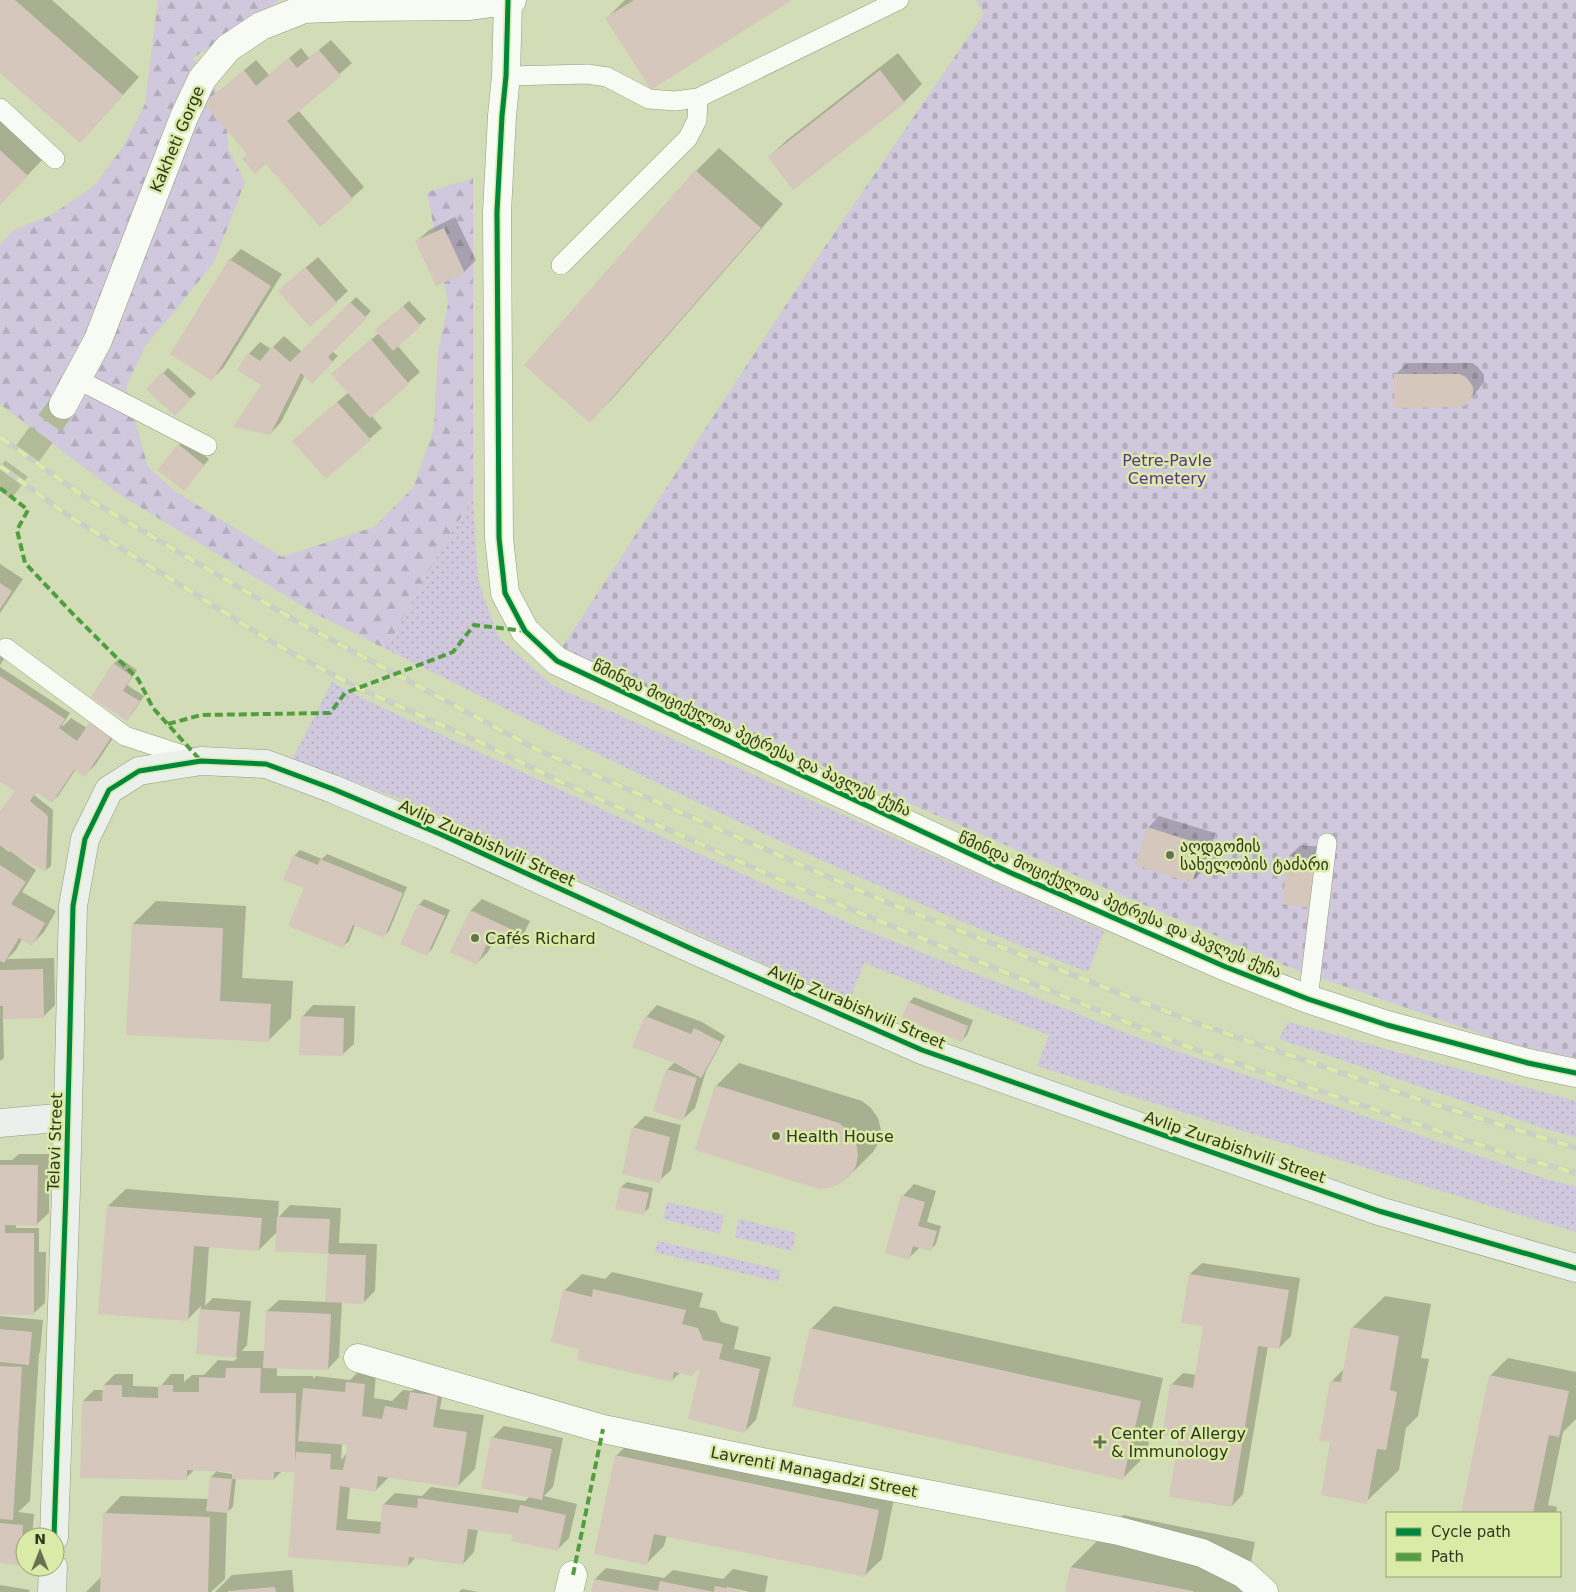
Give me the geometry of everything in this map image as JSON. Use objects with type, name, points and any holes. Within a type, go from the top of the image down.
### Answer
[{"type":"street","name":"წმინდა მოციქულთა პეტრესა და პავლეს ქუჩა","points":[[510,1],[497,212],[499,538],[505,593],[525,631],[557,661],[1009,872],[1226,967],[1308,999],[1387,1025],[1528,1063],[1576,1073]]},
{"type":"street","name":"Kakheti Gorge","points":[[63,405],[98,340],[184,117],[202,79],[228,48],[261,26],[304,9],[470,6],[510,1]]},
{"type":"street","name":"Avlip Zurabishvili Street","points":[[139,771],[201,761],[266,764],[333,789],[440,834],[692,949],[922,1050],[1379,1211],[1576,1268]]},
{"type":"street","name":"Telavi Street","points":[[54,1527],[73,906],[85,839],[109,790],[139,771]]},
{"type":"street","points":[[0,1122],[68,1116]]},
{"type":"street","name":"Lavrenti Managadzi Street","points":[[358,1358],[603,1429],[762,1462],[1119,1531],[1202,1553],[1244,1574],[1264,1592]]},
{"type":"street","points":[[52,1592],[53,1577]]},
{"type":"lane","points":[[506,76],[588,74],[608,77],[649,99],[675,101],[698,98],[899,0]]},
{"type":"lane","points":[[561,264],[688,138],[697,120],[698,98]]},
{"type":"lane","points":[[0,108],[55,159]]},
{"type":"lane","points":[[77,380],[207,446]]},
{"type":"lane","points":[[6,648],[125,736],[201,761]]},
{"type":"lane","points":[[1308,999],[1327,843]]},
{"type":"green space","points":[[158,0],[280,0],[193,58],[224,101],[229,150],[245,182],[214,262],[145,346],[126,387],[148,467],[176,492],[282,557],[374,527],[413,488],[434,429],[438,351],[448,304],[427,192],[473,178],[473,498],[441,549],[386,649],[314,613],[122,496],[0,404],[0,245],[15,229],[50,216],[94,186],[123,147],[145,104]]},
{"type":"green space","name":"Petre-Pavle Cemetery","points":[[976,0],[1576,0],[1576,1058],[1507,1043],[1286,966],[818,764],[561,649],[803,279],[984,14]]},
{"type":"green space","points":[[473,498],[478,580],[498,637],[552,685],[1104,931],[1088,972],[951,917],[808,854],[667,788],[386,649],[441,549]]},
{"type":"green space","points":[[332,682],[362,698],[855,926],[1136,1037],[1543,1178],[1576,1187],[1576,1232],[1207,1120],[1037,1066],[1049,1035],[864,963],[851,997],[832,995],[407,801],[292,760]]},
{"type":"green space","points":[[1288,1022],[1576,1101],[1576,1137],[1546,1129],[1279,1039]]},
{"type":"green space","points":[[667,1202],[724,1215],[720,1234],[663,1219]]},
{"type":"green space","points":[[739,1219],[796,1233],[792,1251],[735,1237]]},
{"type":"green space","points":[[658,1241],[781,1270],[778,1282],[655,1252]]},
{"type":"building","points":[[0,0],[15,0],[123,95],[80,143],[0,73]]},
{"type":"building","points":[[634,0],[792,0],[651,90],[605,18]]},
{"type":"building","points":[[319,50],[341,76],[287,121],[353,199],[320,227],[266,164],[255,174],[242,159],[247,154],[204,103],[244,70],[256,86],[289,58],[297,68]]},
{"type":"building","points":[[880,70],[905,103],[793,190],[768,157]]},
{"type":"building","points":[[0,150],[28,176],[0,205]]},
{"type":"building","points":[[695,170],[761,228],[590,423],[524,365]]},
{"type":"building","points":[[444,228],[465,273],[436,286],[415,241]]},
{"type":"building","points":[[229,259],[271,286],[212,381],[170,354]]},
{"type":"building","points":[[305,267],[337,303],[310,327],[278,291]]},
{"type":"building","points":[[350,302],[367,318],[328,357],[333,362],[312,384],[301,373],[270,435],[233,427],[261,385],[237,370],[248,353],[260,361],[272,346],[290,362]]},
{"type":"building","points":[[403,306],[421,326],[393,351],[375,330]]},
{"type":"building","points":[[371,339],[409,384],[370,418],[331,374]]},
{"type":"building","points":[[162,372],[191,399],[175,416],[146,389]]},
{"type":"building","points":[[1394,374],[1459,374],[1466,377],[1470,382],[1473,387],[1473,394],[1466,405],[1460,407],[1394,408]]},
{"type":"building","points":[[337,402],[371,440],[326,479],[292,441]]},
{"type":"building","points":[[178,444],[204,465],[184,491],[157,470]]},
{"type":"building","points":[[0,583],[12,591],[0,609]]},
{"type":"building","points":[[113,663],[132,676],[123,691],[140,701],[127,721],[91,697]]},
{"type":"building","points":[[0,676],[65,719],[59,728],[77,741],[90,722],[112,736],[85,777],[74,770],[52,803],[36,792],[30,801],[48,816],[46,872],[18,857],[0,844],[0,811],[15,791],[0,782]]},
{"type":"building","name":"აღდგომის სახელობის ტაძარი","points":[[1147,827],[1204,845],[1192,883],[1135,865]]},
{"type":"building","points":[[293,855],[318,865],[320,859],[403,893],[384,938],[353,925],[343,948],[288,926],[304,888],[283,880]]},
{"type":"building","points":[[1288,856],[1319,860],[1313,908],[1282,904]]},
{"type":"building","points":[[0,865],[26,882],[11,904],[45,923],[32,946],[19,938],[4,963],[0,961]]},
{"type":"building","points":[[418,904],[445,916],[427,956],[400,944]]},
{"type":"building","points":[[470,910],[519,933],[511,950],[489,940],[477,965],[450,952]]},
{"type":"building","points":[[132,924],[223,928],[220,1001],[271,1004],[269,1042],[126,1035]]},
{"type":"building","points":[[43,969],[44,1018],[3,1019],[3,1006],[0,1006],[0,970]]},
{"type":"building","points":[[908,1002],[968,1026],[962,1042],[902,1018]]},
{"type":"building","points":[[301,1016],[344,1018],[343,1056],[299,1055]]},
{"type":"building","points":[[645,1016],[691,1034],[694,1028],[721,1042],[701,1078],[675,1063],[632,1047]]},
{"type":"building","points":[[666,1069],[697,1078],[683,1121],[653,1111]]},
{"type":"building","name":"Health House","points":[[715,1085],[839,1123],[849,1131],[856,1142],[858,1154],[856,1166],[850,1176],[830,1188],[819,1189],[695,1150]]},
{"type":"building","points":[[632,1127],[670,1137],[660,1183],[622,1174]]},
{"type":"building","points":[[0,1165],[38,1165],[37,1226],[5,1225],[5,1233],[34,1233],[34,1315],[0,1315]]},
{"type":"building","points":[[620,1187],[649,1193],[644,1215],[615,1209]]},
{"type":"building","points":[[901,1195],[925,1202],[918,1226],[937,1231],[931,1251],[913,1246],[909,1260],[885,1253]]},
{"type":"building","points":[[107,1206],[262,1218],[259,1251],[194,1246],[188,1321],[98,1314]]},
{"type":"building","points":[[277,1217],[330,1219],[328,1254],[275,1251]]},
{"type":"building","points":[[328,1254],[366,1255],[364,1304],[325,1302]]},
{"type":"building","points":[[1189,1274],[1289,1290],[1279,1349],[1258,1346],[1232,1507],[1169,1497],[1179,1437],[1162,1435],[1170,1384],[1193,1388],[1203,1326],[1181,1323]]},
{"type":"building","points":[[593,1289],[686,1310],[682,1324],[698,1328],[703,1340],[723,1344],[719,1359],[760,1369],[745,1433],[688,1419],[700,1368],[691,1376],[674,1372],[672,1382],[577,1360],[579,1349],[551,1342],[563,1290],[592,1297]]},
{"type":"building","points":[[200,1309],[240,1312],[236,1358],[196,1354]]},
{"type":"building","points":[[266,1311],[331,1314],[328,1370],[263,1368]]},
{"type":"building","points":[[1351,1327],[1399,1336],[1390,1390],[1397,1392],[1386,1450],[1377,1449],[1367,1504],[1321,1495],[1330,1442],[1319,1441],[1330,1381],[1341,1382]]},
{"type":"building","points":[[810,1328],[1141,1401],[1123,1480],[792,1406]]},
{"type":"building","points":[[0,1329],[32,1332],[29,1365],[0,1362]]},
{"type":"building","points":[[0,1366],[22,1367],[13,1520],[0,1519]]},
{"type":"building","points":[[226,1368],[261,1368],[260,1393],[296,1393],[295,1463],[296,1452],[331,1454],[330,1469],[343,1470],[348,1445],[298,1441],[303,1388],[345,1392],[346,1382],[365,1384],[362,1416],[382,1419],[385,1406],[407,1410],[410,1392],[438,1396],[433,1427],[467,1432],[458,1488],[378,1476],[376,1492],[340,1486],[336,1530],[380,1534],[382,1504],[417,1508],[418,1498],[518,1513],[520,1505],[566,1515],[558,1551],[511,1541],[513,1535],[468,1529],[463,1565],[409,1557],[408,1567],[288,1557],[295,1472],[274,1472],[274,1480],[232,1479],[232,1472],[187,1470],[187,1480],[80,1478],[82,1401],[102,1401],[103,1385],[122,1385],[122,1397],[158,1398],[158,1385],[173,1385],[173,1392],[199,1392],[199,1377],[225,1378]]},
{"type":"building","points":[[1489,1375],[1569,1391],[1559,1437],[1549,1435],[1533,1512],[1461,1512]]},
{"type":"building","points":[[491,1437],[552,1449],[542,1500],[481,1488]]},
{"type":"building","points":[[615,1455],[879,1510],[865,1577],[654,1534],[647,1565],[594,1554]]},
{"type":"building","points":[[210,1477],[232,1479],[228,1513],[206,1511]]},
{"type":"building","points":[[103,1513],[210,1517],[208,1592],[100,1592]]},
{"type":"building","points":[[0,1523],[23,1525],[23,1527],[15,1527],[15,1564],[0,1563]]},
{"type":"building","points":[[1070,1567],[1193,1591],[1193,1592],[1065,1592]]},
{"type":"building","points":[[594,1579],[658,1591],[660,1581],[714,1592],[591,1592]]},
{"type":"building","points":[[715,1586],[740,1591],[740,1592],[714,1592]]},
{"type":"building","points":[[275,1587],[276,1592],[228,1592],[228,1591]]},
{"type":"tunnel","points":[[0,491],[63,405]]},
{"type":"railway","points":[[0,437],[83,496],[298,622],[538,750],[886,902],[1193,1022],[1430,1103],[1576,1148]]},
{"type":"railway","points":[[0,466],[66,514],[277,645],[358,688],[480,742],[557,780],[799,888],[1183,1045],[1513,1156],[1576,1173]]},
{"type":"marked path","points":[[0,488],[28,510],[17,530],[25,563],[138,679],[153,708],[201,761]]},
{"type":"marked path","points":[[168,724],[201,715],[330,713],[345,693],[453,652],[474,625],[525,631]]},
{"type":"marked path","points":[[573,1575],[603,1429]]},
{"type":"cycle path","points":[[508,1],[506,76],[497,212],[499,538],[505,593],[525,631],[557,661],[1009,872],[1226,967],[1308,999],[1387,1025],[1528,1063],[1576,1073]]},
{"type":"cycle path","points":[[54,1527],[66,1190],[73,906],[85,839],[109,790],[139,771],[201,761],[266,764],[333,789],[440,834],[692,949],[922,1050],[1379,1211],[1576,1268]]},
{"type":"place","name":"აღდგომის სახელობის ტაძარი","points":[[1170,855]]},
{"type":"place","name":"Cafés Richard","points":[[475,938]]},
{"type":"place","name":"Health House","points":[[776,1136]]},
{"type":"place","name":"Center of Allergy & Immunology","points":[[1100,1442]]}]
